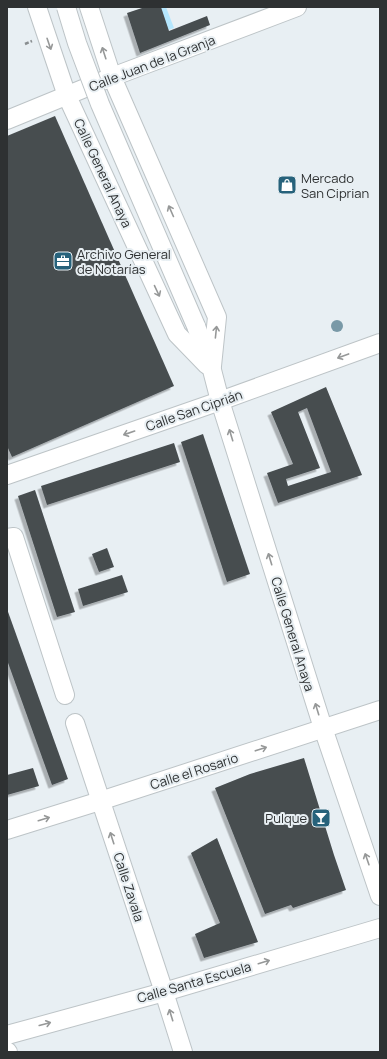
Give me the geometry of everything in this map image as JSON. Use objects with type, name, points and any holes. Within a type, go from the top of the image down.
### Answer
[{"type":"street","name":"Calle General Anaya","points":[[37,7],[67,96],[177,334],[212,370]]},
{"type":"street","name":"Calle General Anaya","points":[[66,7],[77,43],[100,104],[196,326],[212,370],[220,401],[323,728],[380,896]]},
{"type":"street","name":"Calle General Anaya","points":[[89,7],[112,77],[218,316],[212,370]]},
{"type":"street","name":"Calle Juan de la Granja","points":[[7,120],[112,77],[298,7]]},
{"type":"street","name":"Calle San Ciprián","points":[[7,475],[220,401],[380,343]]},
{"type":"street","points":[[7,538],[14,538],[65,695]]},
{"type":"street","name":"Calle el Rosario","points":[[7,830],[380,710]]},
{"type":"street","name":"Calle Zavala","points":[[75,722],[183,1052]]},
{"type":"street","name":"Calle Santa Escuela","points":[[7,1035],[164,992],[380,928]]},
{"type":"shaded area","points":[[161,7],[166,7],[174,28],[168,30]]},
{"type":"building","points":[[145,7],[161,7],[169,31],[207,16],[210,25],[140,53],[127,13]]},
{"type":"building","name":"Archivo General de Notarías","points":[[55,116],[174,386],[12,457],[7,446],[7,136]]},
{"type":"building","points":[[326,387],[362,475],[278,503],[267,473],[293,464],[271,412]],"holes":[[[307,408],[331,472],[288,486],[286,479],[320,468],[298,412]]]},
{"type":"building","points":[[203,434],[250,574],[227,582],[181,442]]},
{"type":"building","points":[[174,443],[180,462],[47,505],[41,486]]},
{"type":"building","points":[[35,490],[75,612],[57,617],[18,496]]},
{"type":"building","points":[[107,548],[114,567],[99,572],[92,554]]},
{"type":"building","points":[[122,575],[128,592],[83,606],[78,589]]},
{"type":"building","points":[[7,609],[68,779],[52,785],[7,660]]},
{"type":"building","points":[[304,758],[346,890],[293,908],[291,905],[265,914],[215,788],[250,774]]},
{"type":"building","points":[[33,768],[39,786],[7,795],[7,775]]},
{"type":"building","points":[[217,838],[258,942],[204,958],[195,934],[220,923],[191,853]]},
{"type":"place","name":"Mercado San Ciprian","points":[[287,185]]},
{"type":"place","name":"Archivo General de Notarías","points":[[63,261]]},
{"type":"place","name":"Pulque","points":[[321,818]]}]
